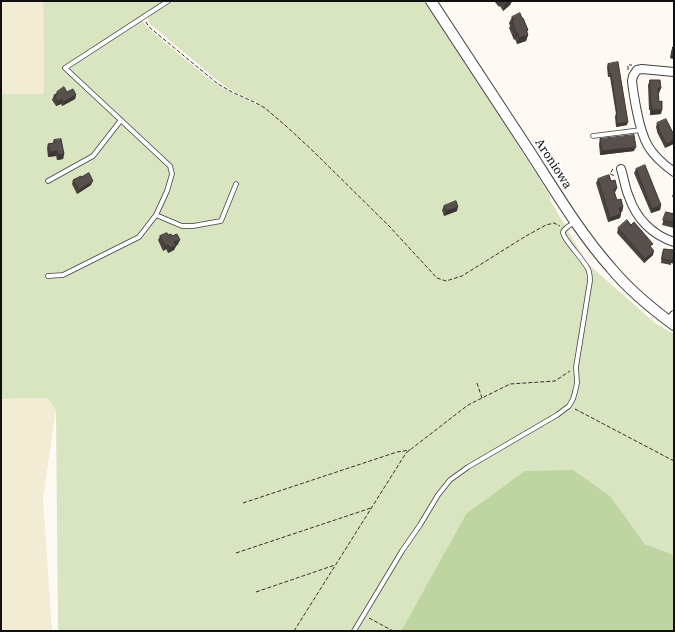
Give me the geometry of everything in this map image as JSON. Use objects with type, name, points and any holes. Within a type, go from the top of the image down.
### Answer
[{"type":"street","name":"Aroniowa","points":[[431,1],[576,222],[598,253],[614,272],[644,302],[672,320]]},
{"type":"street","points":[[674,72],[637,70],[632,81],[641,130],[648,148],[661,162],[674,172]]},
{"type":"street","points":[[621,169],[629,198],[640,218],[650,229],[674,242]]},
{"type":"lane","points":[[48,276],[63,275],[138,237],[156,216],[172,174],[170,166],[65,68],[168,1]]},
{"type":"lane","points":[[48,181],[93,156],[121,120]]},
{"type":"lane","points":[[593,136],[641,130]]},
{"type":"lane","points":[[156,216],[182,226],[193,226],[220,221],[236,184]]},
{"type":"lane","points":[[354,631],[402,551],[438,495],[450,480],[468,467],[557,415],[569,406],[577,383],[576,367],[590,277],[585,263],[566,240],[564,232],[565,229],[576,222]]},
{"type":"path","points":[[143,16],[149,27],[206,74],[226,89],[265,108],[286,126],[389,226],[437,278],[446,281],[462,276],[546,225],[554,223],[565,229]]},
{"type":"path","points":[[294,631],[406,453],[468,405],[510,384],[555,381],[576,367]]},
{"type":"path","points":[[476,383],[483,398]]},
{"type":"path","points":[[569,406],[674,461]]},
{"type":"path","points":[[243,503],[397,452],[410,450]]},
{"type":"path","points":[[236,553],[372,507]]},
{"type":"path","points":[[256,592],[336,565]]},
{"type":"path","points":[[364,616],[393,631]]},
{"type":"shaded area","points":[[1,1],[43,1],[43,94],[1,94]]},
{"type":"shaded area","points":[[47,398],[56,410],[43,498],[52,631],[1,631],[1,399]]},
{"type":"green space","points":[[43,1],[164,1],[76,60],[142,20],[148,28],[205,76],[222,88],[262,107],[256,102],[222,84],[150,24],[148,21],[149,15],[172,1],[427,1],[550,196],[550,200],[587,263],[655,323],[674,334],[674,555],[645,544],[611,497],[466,514],[401,631],[58,631],[56,410],[47,398],[1,399],[1,94],[43,94]]},
{"type":"green space","points":[[573,470],[611,497],[645,544],[674,555],[674,631],[401,631],[466,514],[525,471]]},
{"type":"building","points":[[503,1],[510,1],[505,4]]},
{"type":"building","points":[[520,13],[528,30],[526,30],[528,35],[519,38],[512,21],[512,17]]},
{"type":"building","points":[[673,47],[674,54],[672,54]]},
{"type":"building","points":[[618,62],[628,122],[617,124],[611,74],[609,74],[608,64]]},
{"type":"building","points":[[650,80],[660,80],[661,88],[658,88],[659,102],[662,101],[662,110],[652,110]]},
{"type":"building","points":[[64,87],[67,92],[73,89],[76,95],[64,102],[62,99],[58,102],[54,95]]},
{"type":"building","points":[[666,119],[674,135],[674,140],[666,144],[657,123]]},
{"type":"building","points":[[634,135],[636,147],[602,151],[600,139]]},
{"type":"building","points":[[61,139],[64,154],[58,155],[57,151],[50,152],[48,144],[54,143],[54,140]]},
{"type":"building","points":[[645,165],[661,205],[652,209],[636,169]]},
{"type":"building","points":[[89,173],[93,181],[79,190],[73,180]]},
{"type":"building","points":[[609,175],[611,181],[615,180],[617,188],[614,189],[615,195],[617,200],[621,199],[623,207],[619,208],[621,214],[610,218],[598,179]]},
{"type":"building","points":[[456,201],[458,207],[446,211],[444,206]]},
{"type":"building","points":[[666,212],[674,214],[674,223],[663,220]]},
{"type":"building","points":[[627,220],[631,225],[634,222],[653,244],[650,246],[654,251],[645,259],[618,228]]},
{"type":"building","points":[[167,233],[168,235],[171,234],[172,236],[177,234],[180,240],[174,242],[176,246],[169,248],[168,245],[165,246],[160,236]]},
{"type":"building","points":[[664,249],[674,250],[674,259],[672,259],[672,261],[662,259]]}]
